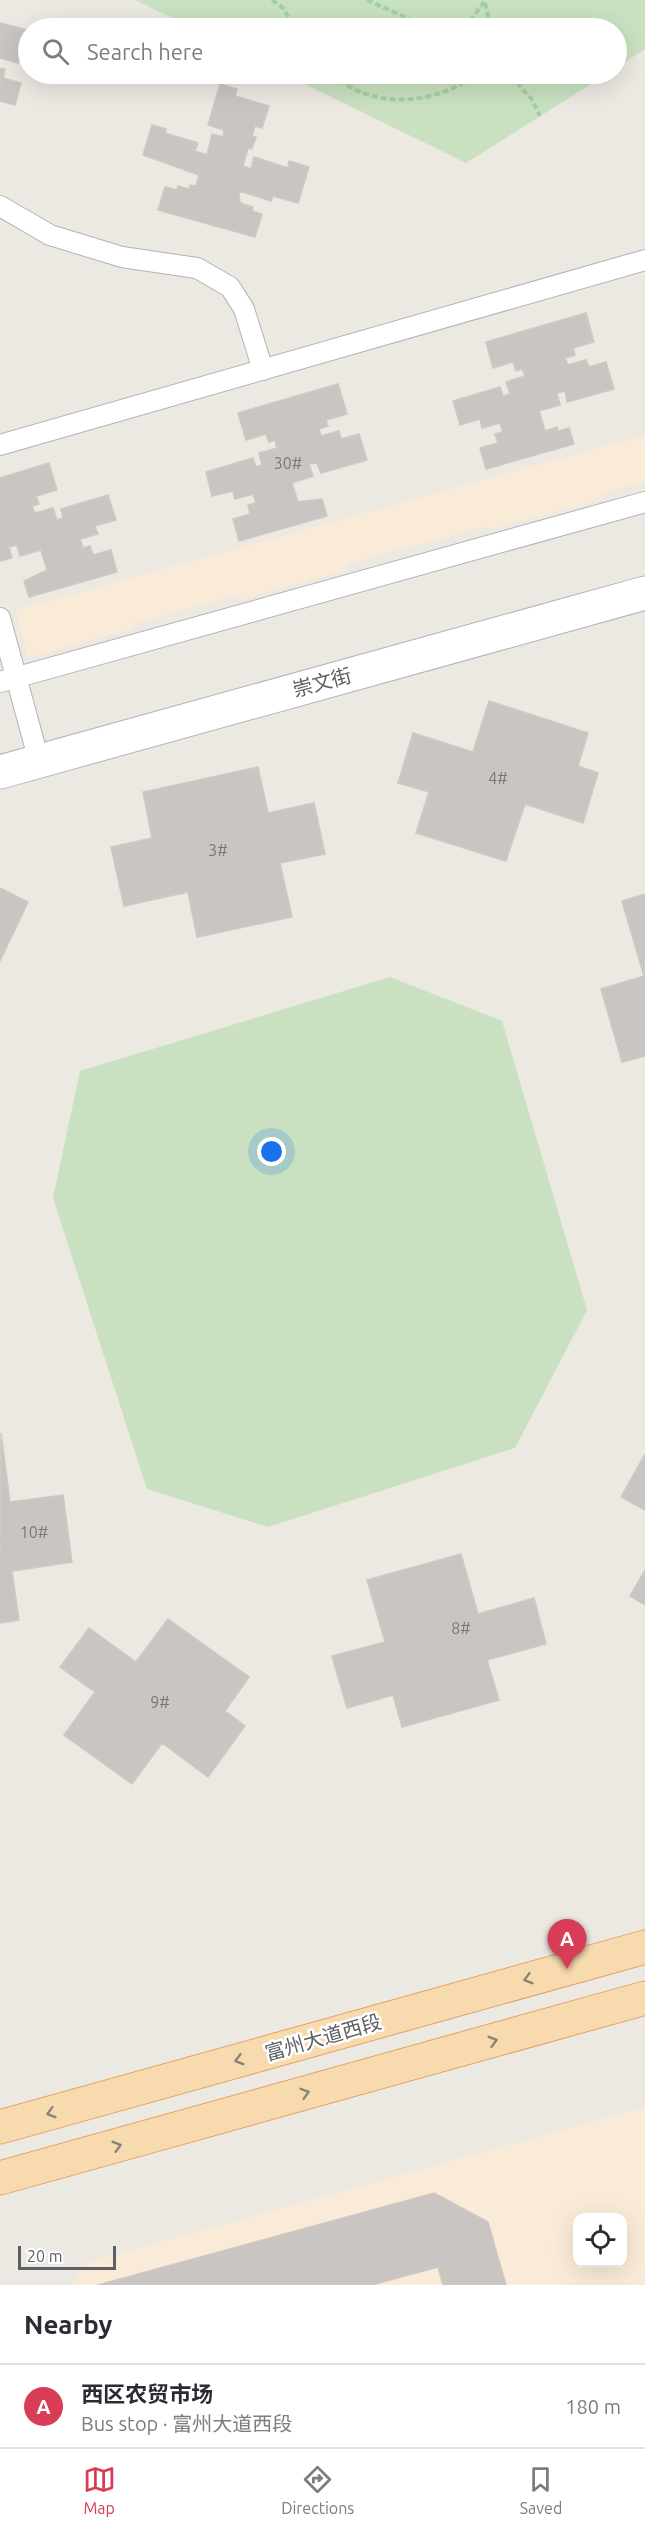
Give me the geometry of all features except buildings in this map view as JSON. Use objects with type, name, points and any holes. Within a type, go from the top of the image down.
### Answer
[{"type":"main road","name":"富州大道西段","points":[[0,2127],[645,1947]]},
{"type":"main road","points":[[0,2178],[645,1998]]},
{"type":"street","name":"崇文街","points":[[0,772],[645,593]]},
{"type":"lane","points":[[0,206],[50,235],[122,257],[197,268],[230,287],[244,309],[263,370]]},
{"type":"lane","points":[[0,445],[645,260]]},
{"type":"lane","points":[[8,680],[645,502]]},
{"type":"lane","points":[[0,618],[8,680],[39,761]]},
{"type":"path","points":[[272,0],[282,7],[289,18]]},
{"type":"path","points":[[367,0],[409,18]]},
{"type":"path","points":[[472,18],[485,1]]},
{"type":"path","points":[[485,1],[489,18]]},
{"type":"path","points":[[343,84],[370,96],[402,99],[435,95],[463,84]]},
{"type":"path","points":[[519,84],[531,98],[540,116]]},
{"type":"shaded area","points":[[645,435],[645,482],[602,494],[603,499],[490,530],[488,526],[347,564],[348,570],[240,600],[238,595],[133,624],[135,628],[28,658],[16,610]]},
{"type":"shaded area","points":[[645,2107],[645,2285],[72,2285],[85,2263]]},
{"type":"green space","points":[[135,0],[645,0],[645,49],[627,61],[627,18],[172,18]]},
{"type":"green space","points":[[304,84],[591,84],[466,163]]},
{"type":"green space","points":[[390,977],[502,1021],[587,1310],[515,1448],[268,1527],[147,1489],[53,1198],[80,1071]]},
{"type":"place","name":"西区农贸市场","points":[[567,1969]]}]
